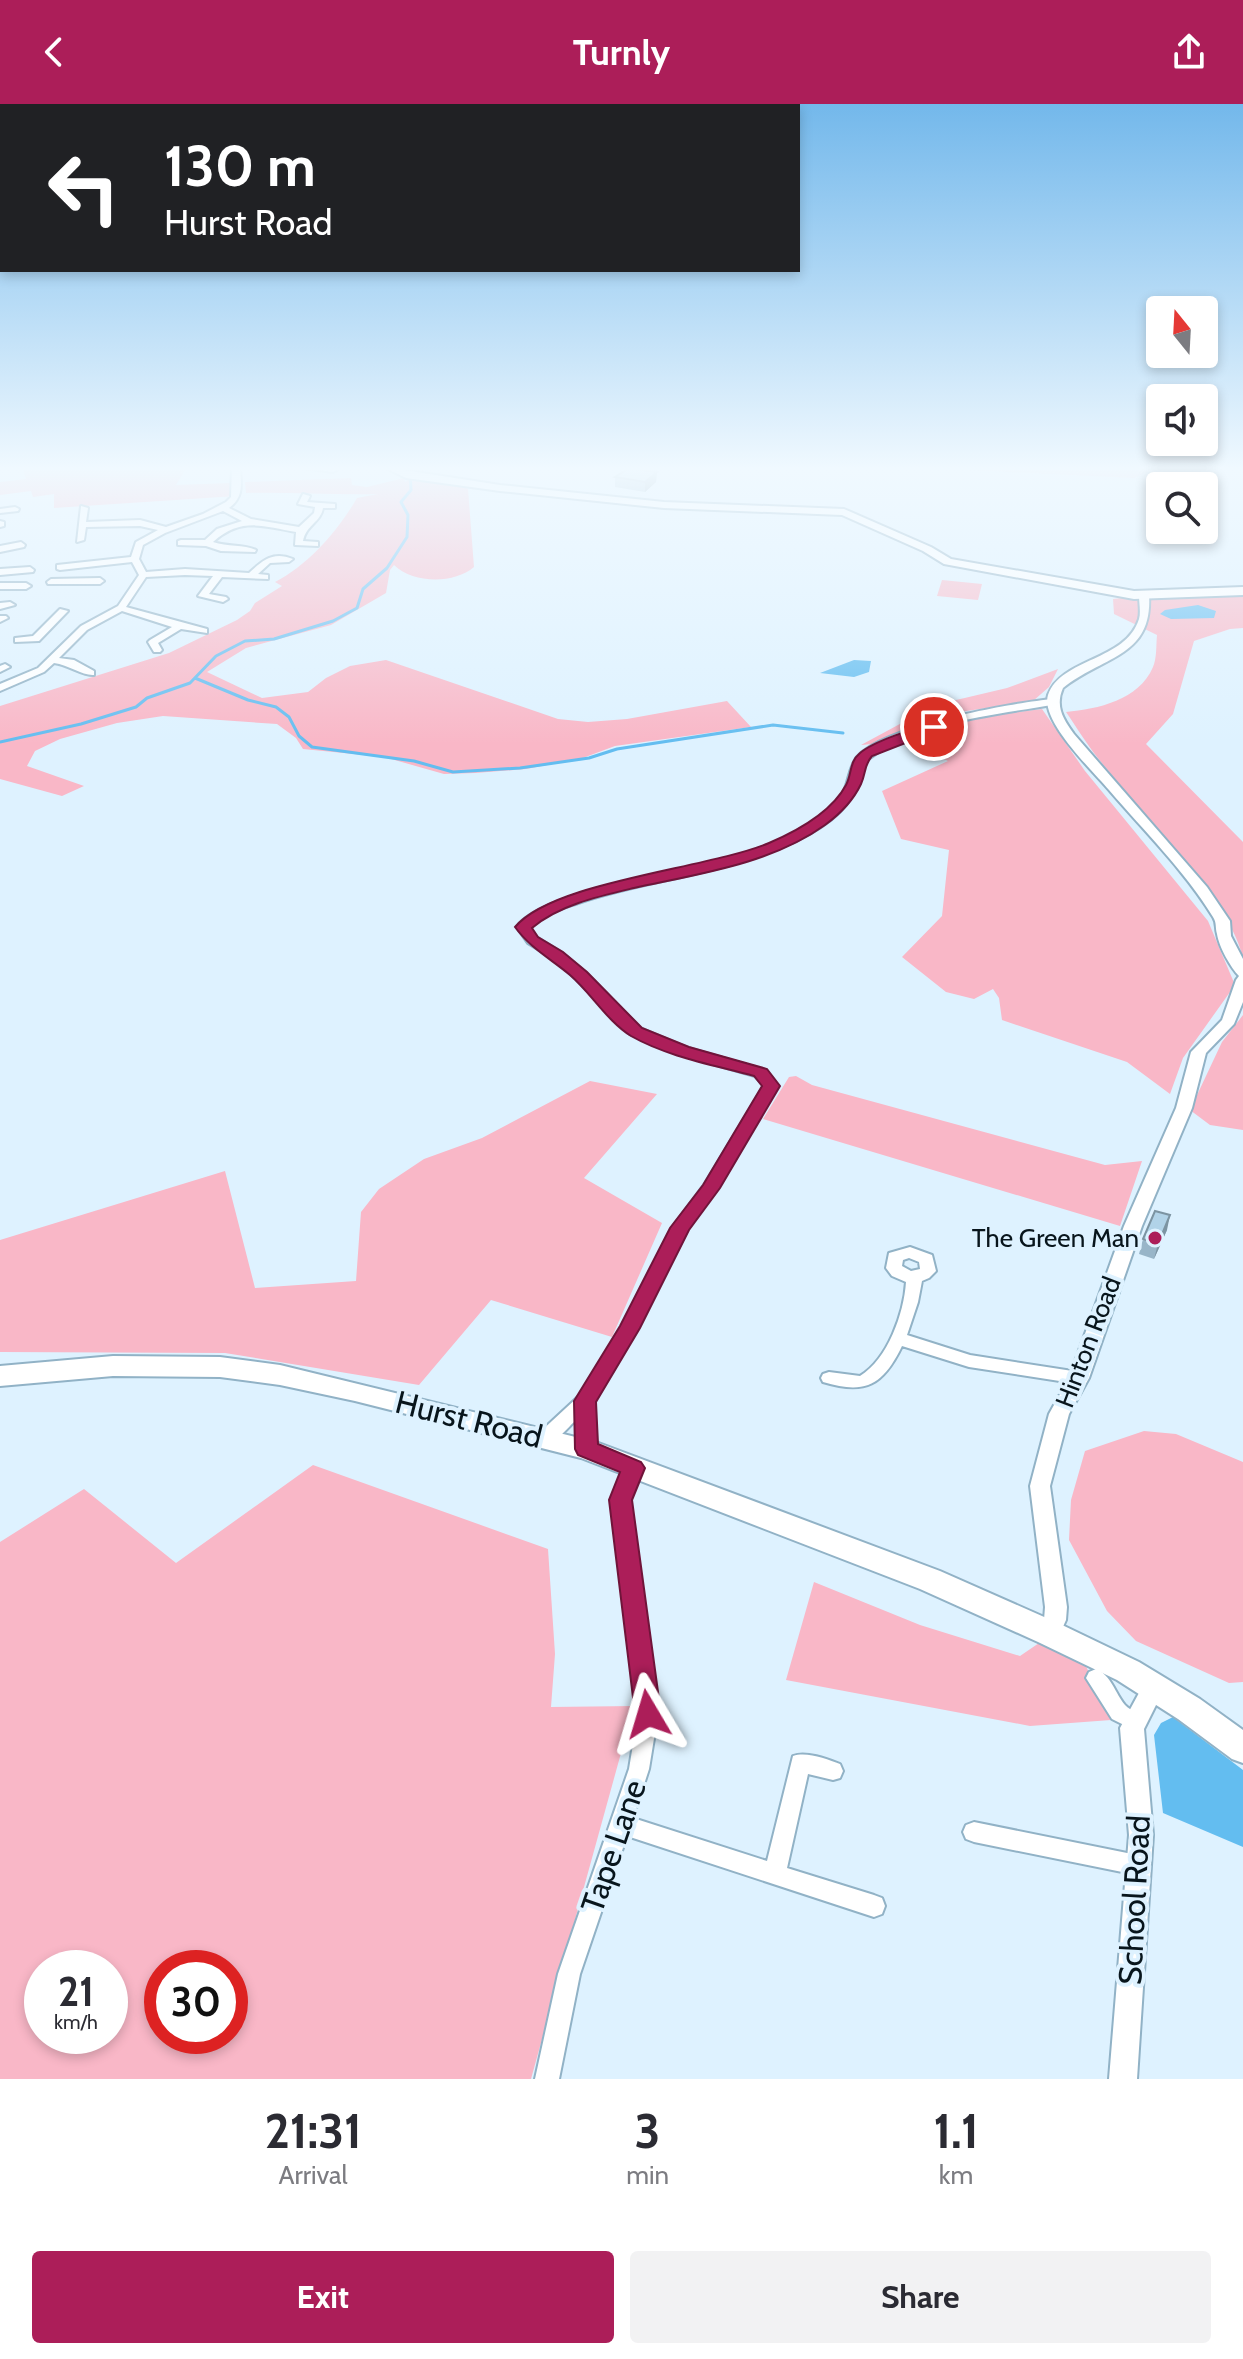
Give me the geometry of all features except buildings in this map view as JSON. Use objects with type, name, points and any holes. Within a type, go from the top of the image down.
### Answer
[{"type":"main road","points":[[943,559],[1144,595],[1243,591]]},
{"type":"main road","name":"Hurst Road","points":[[0,1376],[137,1365],[220,1367],[295,1378],[586,1449],[930,1580],[1049,1633],[1154,1687],[1243,1749]]},
{"type":"street","points":[[60,567],[133,559]]},
{"type":"street","points":[[135,559],[143,575]]},
{"type":"street","points":[[251,576],[266,559]]},
{"type":"street","points":[[77,565],[78,583]]},
{"type":"street","points":[[0,572],[30,570]]},
{"type":"street","points":[[220,574],[201,598],[221,601]]},
{"type":"street","points":[[143,575],[265,577]]},
{"type":"street","points":[[0,688],[54,660],[78,628],[121,608],[143,575]]},
{"type":"street","points":[[51,582],[100,581]]},
{"type":"street","points":[[0,586],[26,586]]},
{"type":"street","points":[[1144,595],[1148,610],[1141,628],[1111,655],[1058,686],[1053,702],[1070,737],[1202,890],[1223,921],[1224,936],[1243,973]]},
{"type":"street","points":[[121,608],[204,631]]},
{"type":"street","points":[[18,640],[36,639],[63,611]]},
{"type":"street","points":[[151,644],[180,626]]},
{"type":"street","points":[[49,627],[61,627]]},
{"type":"street","points":[[54,660],[71,662],[91,673]]},
{"type":"street","points":[[2,671],[12,684]]},
{"type":"street","points":[[545,1438],[585,1401],[630,1328],[680,1228],[710,1188],[771,1086],[760,1073],[683,1051],[635,1031],[581,976],[558,956],[532,940],[523,927],[538,915],[594,893],[725,863],[774,846],[818,823],[842,803],[855,782],[862,758],[892,742],[959,718],[1053,702]]},
{"type":"street","name":"Hinton Road","points":[[1049,1633],[1055,1620],[1056,1607],[1040,1486],[1059,1414],[1079,1378],[1133,1226],[1184,1108],[1199,1052],[1229,1021],[1243,980]]},
{"type":"street","points":[[829,1378],[855,1383],[870,1380],[897,1338],[915,1291],[914,1277]]},
{"type":"street","points":[[897,1338],[969,1361],[1079,1378]]},
{"type":"street","points":[[585,1401],[586,1449]]},
{"type":"street","name":"Tape Lane","points":[[547,2079],[569,1974],[639,1769],[648,1714],[621,1500],[633,1468]]},
{"type":"street","points":[[1096,1678],[1119,1713],[1134,1721],[1154,1687]]},
{"type":"street","name":"School Road","points":[[1123,2079],[1141,1812],[1131,1738],[1134,1721]]},
{"type":"street","points":[[775,1874],[800,1763],[833,1771]]},
{"type":"street","points":[[621,1824],[874,1906]]},
{"type":"street","points":[[974,1832],[1137,1865]]},
{"type":"shaded area","points":[[307,559],[473,559],[474,567],[456,577],[434,580],[412,576],[394,565],[390,570],[386,593],[331,625],[246,648],[207,672],[262,698],[308,692],[326,678],[350,666],[386,660],[558,719],[588,722],[627,719],[727,701],[751,727],[615,746],[580,759],[526,769],[444,774],[384,757],[303,749],[296,738],[277,724],[163,716],[117,723],[60,739],[35,751],[27,766],[84,786],[62,796],[0,779],[0,706],[169,653],[237,620],[255,603],[282,586],[275,582]]},
{"type":"shaded area","points":[[942,580],[982,584],[978,600],[937,596]]},
{"type":"shaded area","points":[[1157,594],[1243,595],[1243,628],[1194,641],[1173,714],[1146,744],[1243,842],[1243,959],[1236,937],[1205,887],[1085,741],[1066,712],[1116,701],[1138,688],[1147,678],[1156,656],[1157,635],[1114,614],[1113,599]]},
{"type":"shaded area","points":[[1058,669],[1049,687],[1033,701],[960,712],[928,726],[896,733],[883,743],[861,745],[935,705],[1007,688]]},
{"type":"shaded area","points":[[1042,709],[1085,771],[1208,921],[1235,985],[1183,1058],[1170,1094],[1127,1062],[1002,1020],[999,998],[993,989],[974,999],[946,992],[902,957],[942,916],[949,850],[901,839],[882,791],[948,761],[923,748],[942,738],[898,742],[968,718]]},
{"type":"shaded area","points":[[1243,1015],[1243,1130],[1210,1125],[1190,1110],[1222,1042]]},
{"type":"shaded area","points":[[796,1076],[812,1085],[1105,1165],[1142,1161],[1120,1226],[763,1119],[789,1077]]},
{"type":"shaded area","points":[[590,1081],[657,1094],[584,1178],[662,1223],[612,1337],[491,1300],[419,1385],[225,1353],[0,1352],[0,1240],[225,1171],[255,1288],[356,1281],[361,1212],[379,1189],[424,1159],[482,1138]]},
{"type":"shaded area","points":[[1144,1431],[1176,1434],[1243,1462],[1243,1682],[1229,1683],[1136,1641],[1107,1611],[1069,1540],[1071,1500],[1085,1451]]},
{"type":"shaded area","points":[[313,1465],[548,1549],[555,1654],[551,1707],[634,1706],[531,2079],[0,2079],[0,1542],[84,1489],[176,1563]]},
{"type":"shaded area","points":[[814,1582],[920,1625],[1020,1656],[1042,1641],[1085,1664],[1111,1720],[1030,1726],[786,1680]]},
{"type":"water","points":[[1198,605],[1216,611],[1214,618],[1171,619],[1160,614],[1165,610]]},
{"type":"water","points":[[854,660],[871,661],[869,672],[854,677],[820,673]]},
{"type":"water","points":[[1173,1717],[1243,1770],[1243,1847],[1163,1813],[1154,1735],[1161,1723]]},
{"type":"waterway","points":[[0,742],[81,724],[136,707],[147,698],[190,683],[216,656],[245,641],[274,639],[333,621],[357,608],[363,589],[393,559]]},
{"type":"waterway","points":[[195,678],[248,700],[276,707],[289,717],[299,736],[312,747],[414,761],[453,772],[520,768],[589,758],[617,749],[773,725],[843,733]]},
{"type":"place","name":"The Green Man","points":[[1155,1238]]},
{"type":"route","points":[[648,1714],[621,1500],[633,1468],[586,1449],[585,1401],[630,1328],[680,1228],[710,1188],[771,1086],[760,1073],[683,1051],[635,1031],[581,976],[558,956],[532,940],[523,927],[538,915],[578,898],[625,884],[725,863],[774,846],[818,823],[842,803],[855,782],[859,762],[867,753],[934,727]]}]
